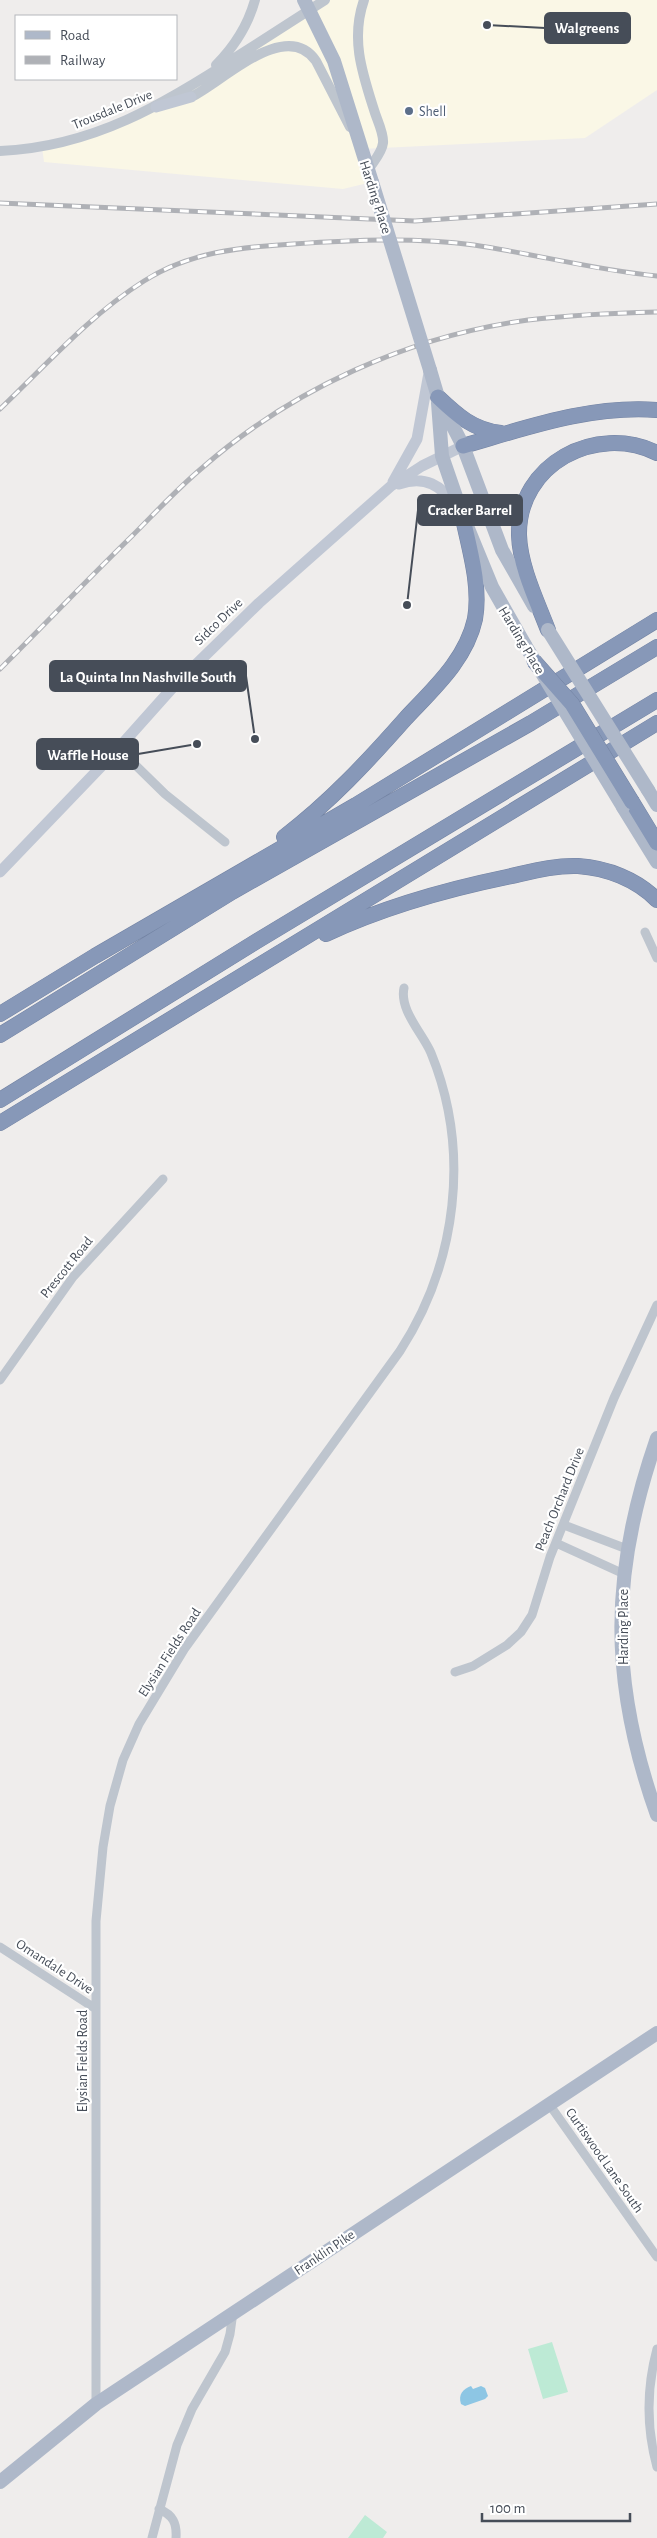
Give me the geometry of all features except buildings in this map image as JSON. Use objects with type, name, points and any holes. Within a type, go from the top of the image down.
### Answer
[{"type":"highway","points":[[432,398],[475,427],[504,434]]},
{"type":"highway","points":[[463,446],[584,414],[631,409],[657,410]]},
{"type":"highway","points":[[548,630],[523,559],[519,541],[522,517],[534,486],[544,472],[559,459],[585,446],[604,442],[626,443],[657,453]]},
{"type":"highway","points":[[229,879],[331,799],[369,761],[459,657],[472,629],[477,599],[472,560],[462,514]]},
{"type":"highway","points":[[0,1014],[356,805],[657,620]]},
{"type":"highway","points":[[0,1035],[232,892],[531,723],[657,647]]},
{"type":"highway","points":[[534,661],[572,704],[628,804],[657,843]]},
{"type":"highway","points":[[0,1100],[257,940],[657,700]]},
{"type":"highway","points":[[0,1122],[657,723]]},
{"type":"highway","points":[[260,963],[375,912],[406,902],[545,869],[578,866],[604,870],[630,880],[657,900]]},
{"type":"main road","name":"Harding Place","points":[[307,5],[334,61],[430,370],[432,398],[442,456],[462,514],[492,587],[534,661]]},
{"type":"main road","points":[[156,107],[191,97]]},
{"type":"main road","name":"Harding Place","points":[[432,398],[463,446],[502,550],[548,630],[657,805]]},
{"type":"main road","points":[[388,488],[417,439],[432,398]]},
{"type":"main road","name":"Sidco Drive","points":[[0,872],[223,636],[388,488],[442,456],[463,446]]},
{"type":"main road","points":[[388,488],[412,481],[429,481],[443,490],[462,514]]},
{"type":"main road","points":[[628,804],[657,862]]},
{"type":"main road","name":"Harding Place","points":[[657,1438],[633,1513],[627,1549],[624,1574],[622,1657],[628,1709],[639,1761],[657,1815]]},
{"type":"main road","name":"Franklin Pike","points":[[0,2482],[96,2404],[657,2033]]},
{"type":"street","points":[[202,80],[222,60],[238,38],[255,0]]},
{"type":"street","name":"Trousdale Drive","points":[[0,151],[42,147],[77,139],[156,107],[202,80],[307,5],[325,0]]},
{"type":"street","points":[[364,0],[358,21],[357,47],[360,67],[383,139],[370,176]]},
{"type":"street","points":[[191,97],[258,55],[280,46],[300,48],[309,52],[316,61],[362,153]]},
{"type":"street","points":[[118,748],[165,794],[225,842]]},
{"type":"street","points":[[645,932],[657,958]]},
{"type":"street","name":"Elysian Fields Road","points":[[96,2404],[96,1921],[103,1847],[110,1806],[119,1772],[139,1724],[185,1648],[400,1351],[421,1317],[442,1261],[450,1219],[453,1183],[454,1162],[450,1124],[439,1077],[431,1053],[404,1003],[404,988]]},
{"type":"street","name":"Prescott Road","points":[[0,1380],[73,1277],[163,1179]]},
{"type":"street","name":"Peach Orchard Drive","points":[[455,1672],[478,1663],[520,1632],[532,1615],[544,1572],[614,1398],[657,1305]]},
{"type":"street","points":[[564,1525],[627,1549]]},
{"type":"street","points":[[556,1543],[624,1574]]},
{"type":"street","name":"Omandale Drive","points":[[0,1947],[96,2009]]},
{"type":"street","name":"Curtiswood Lane South","points":[[549,2104],[657,2256]]},
{"type":"street","points":[[152,2538],[186,2421],[225,2352],[233,2312]]},
{"type":"street","points":[[657,2349],[649,2378],[648,2404],[650,2430],[657,2467]]},
{"type":"street","points":[[159,2509],[171,2516],[175,2523],[176,2538]]},
{"type":"shaded area","points":[[325,0],[657,0],[657,90],[585,138],[361,149],[372,182],[343,189],[44,162],[42,147],[122,123]]},
{"type":"green space","points":[[552,2342],[568,2392],[543,2399],[528,2349]]},
{"type":"green space","points":[[365,2515],[387,2532],[383,2538],[348,2538]]},
{"type":"water","points":[[471,2386],[473,2389],[481,2386],[485,2388],[488,2396],[485,2399],[465,2406],[461,2404],[461,2395],[464,2390]]},
{"type":"railway","points":[[0,203],[415,221],[657,204]]},
{"type":"railway","points":[[0,409],[69,341],[124,294],[161,271],[179,263],[235,249],[361,240],[451,242],[611,270],[657,276]]},
{"type":"railway","points":[[0,669],[193,476],[237,440],[274,414],[313,391],[354,370],[396,353],[484,328],[528,320],[560,317],[657,312]]},
{"type":"place","name":"Walgreens","points":[[487,25]]},
{"type":"place","name":"Shell","points":[[409,111]]},
{"type":"place","name":"Cracker Barrel","points":[[407,605]]},
{"type":"place","name":"La Quinta Inn Nashville South","points":[[255,739]]},
{"type":"place","name":"Waffle House","points":[[197,744]]}]
